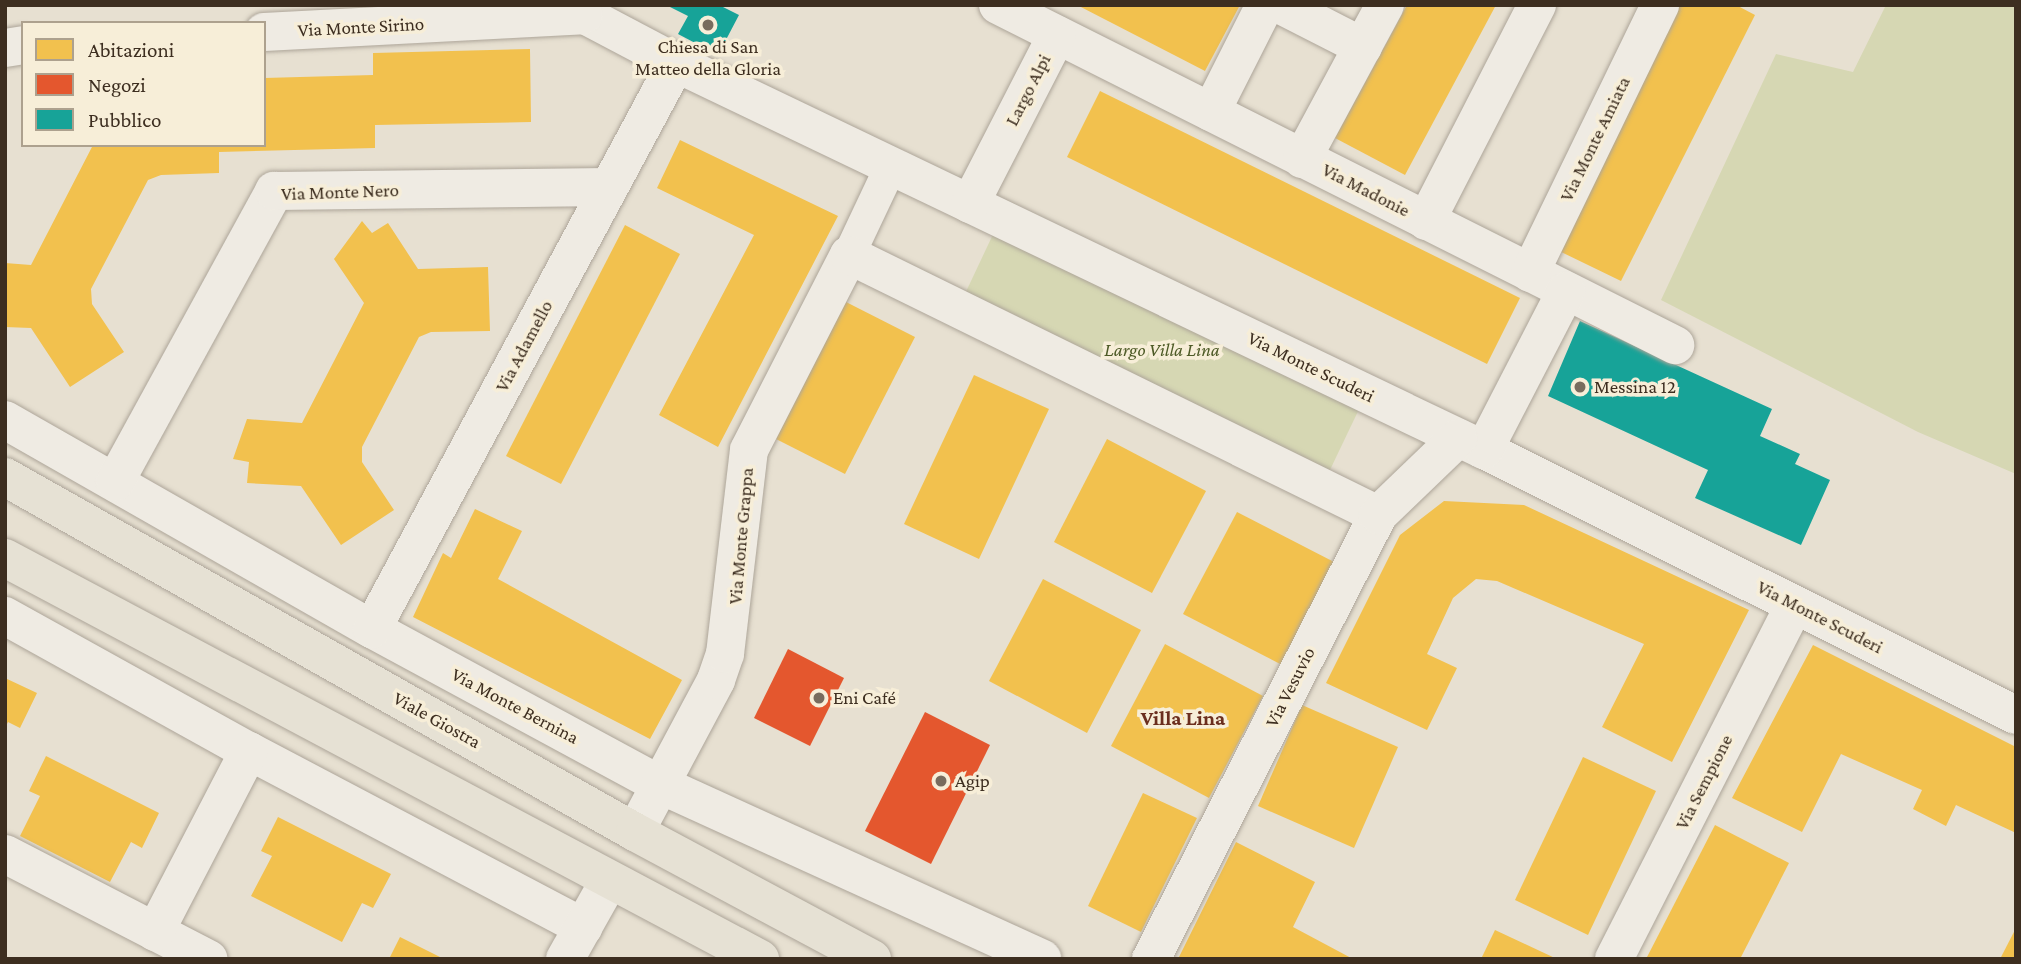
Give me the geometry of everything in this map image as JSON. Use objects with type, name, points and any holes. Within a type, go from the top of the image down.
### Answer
[{"type":"main road","name":"Viale Giostra","points":[[5,477],[635,832],[872,959]]},
{"type":"main road","points":[[5,558],[760,959]]},
{"type":"street","name":"Largo Alpi","points":[[970,204],[1056,35],[998,5]]},
{"type":"street","points":[[1211,112],[1265,5]]},
{"type":"street","points":[[1281,5],[1363,47]]},
{"type":"street","points":[[1302,159],[1385,5]]},
{"type":"street","points":[[1426,221],[1537,5]]},
{"type":"street","name":"Via Monte Amiata","points":[[1530,273],[1660,5]]},
{"type":"street","name":"Via Monte Sirino","points":[[266,32],[575,10]]},
{"type":"street","name":"Via Monte Scuderi","points":[[575,10],[676,63],[1471,444],[2016,715]]},
{"type":"street","name":"Via Madonie","points":[[1056,35],[1675,345]]},
{"type":"street","name":"Via Adamello","points":[[372,629],[676,63]]},
{"type":"street","name":"Via Monte Grappa","points":[[635,832],[662,785],[725,653],[749,450],[849,255],[891,166]]},
{"type":"street","name":"Via Monte Nero","points":[[115,482],[274,191],[609,187]]},
{"type":"street","points":[[849,255],[1378,515]]},
{"type":"street","name":"Via Vesuvio","points":[[1151,959],[1378,515],[1471,444],[1566,291]]},
{"type":"street","name":"Via Monte Bernina","points":[[5,420],[372,629],[662,785],[1042,959]]},
{"type":"street","name":"Via Sempione","points":[[1614,959],[1794,605]]},
{"type":"street","points":[[5,616],[249,751],[574,943],[609,881]]},
{"type":"street","points":[[155,932],[249,751]]},
{"type":"street","points":[[5,854],[208,959]]},
{"type":"green space","points":[[1886,5],[2016,5],[2016,474],[1918,432],[1661,300],[1776,54],[1853,72]]},
{"type":"green space","name":"Largo Villa Lina","points":[[996,228],[1362,403],[1329,472],[963,298]]},
{"type":"building: Abitazioni","points":[[1077,5],[1240,5],[1205,71]]},
{"type":"building: Abitazioni","points":[[1407,5],[1496,5],[1405,175],[1335,138]]},
{"type":"building: Abitazioni","points":[[1677,5],[1736,5],[1755,15],[1621,281],[1555,249]]},
{"type":"building: Abitazioni","points":[[530,49],[531,122],[375,125],[375,148],[219,152],[219,173],[161,175],[148,180],[91,289],[92,304],[124,352],[70,387],[31,328],[5,327],[5,263],[31,265],[92,147],[266,147],[266,78],[373,75],[373,53]]},
{"type":"building: Abitazioni","points":[[1100,91],[1520,298],[1487,364],[1067,157]]},
{"type":"building: Abitazioni","points":[[680,140],[838,216],[718,447],[659,415],[754,235],[657,188]]},
{"type":"building: Abitazioni","points":[[362,221],[372,233],[388,223],[418,269],[488,267],[490,331],[431,332],[419,337],[362,447],[362,462],[394,510],[341,545],[301,486],[247,483],[249,462],[233,459],[247,419],[302,423],[364,303],[334,259]]},
{"type":"building: Abitazioni","points":[[625,225],[680,254],[561,484],[506,456]]},
{"type":"building: Abitazioni","points":[[846,302],[915,337],[845,474],[776,439]]},
{"type":"building: Abitazioni","points":[[974,375],[1049,409],[979,559],[904,524]]},
{"type":"building: Abitazioni","points":[[1107,439],[1206,491],[1152,593],[1054,542]]},
{"type":"building: Abitazioni","points":[[1444,501],[1524,505],[1749,610],[1672,762],[1602,727],[1644,644],[1497,581],[1476,579],[1453,598],[1427,654],[1457,668],[1427,730],[1326,683],[1400,535]]},
{"type":"building: Abitazioni","points":[[475,509],[522,531],[498,579],[682,680],[650,739],[413,617],[443,553],[451,558]]},
{"type":"building: Abitazioni","points":[[1237,512],[1336,563],[1282,665],[1183,614]]},
{"type":"building: Abitazioni","points":[[1043,579],[1141,630],[1087,733],[989,681]]},
{"type":"building: Abitazioni","points":[[1165,644],[1263,696],[1209,798],[1111,746]]},
{"type":"building: Abitazioni","points":[[1813,645],[2016,747],[2016,833],[1956,805],[1946,826],[1913,809],[1922,790],[1841,754],[1802,832],[1732,798]]},
{"type":"building: Abitazioni","points":[[5,678],[37,693],[20,728],[8,722],[5,728]]},
{"type":"building: Abitazioni","points":[[1302,705],[1398,747],[1354,848],[1258,806]]},
{"type":"building: Abitazioni","points":[[46,756],[159,813],[142,848],[131,842],[110,882],[20,836],[40,796],[29,791]]},
{"type":"building: Abitazioni","points":[[1583,757],[1656,791],[1588,935],[1515,900]]},
{"type":"building: Abitazioni","points":[[1143,793],[1197,818],[1141,932],[1088,906]]},
{"type":"building: Abitazioni","points":[[278,817],[391,874],[373,908],[362,903],[342,942],[251,896],[272,856],[261,851]]},
{"type":"building: Abitazioni","points":[[1715,825],[1789,863],[1740,959],[1646,959]]},
{"type":"building: Abitazioni","points":[[1236,842],[1315,882],[1293,927],[1353,959],[1178,959]]},
{"type":"building: Abitazioni","points":[[2016,928],[2016,959],[2000,959]]},
{"type":"building: Abitazioni","points":[[1495,930],[1557,959],[1481,959]]},
{"type":"building: Abitazioni","points":[[400,937],[444,959],[389,959]]},
{"type":"building: Negozi","points":[[788,649],[844,678],[810,746],[754,718]]},
{"type":"building: Negozi","points":[[925,712],[990,745],[931,864],[865,831]]},
{"type":"building: Pubblico","name":"Chiesa di San Matteo della Gloria","points":[[666,5],[719,5],[739,15],[718,55],[678,34],[688,16]]},
{"type":"building: Pubblico","points":[[1580,321],[1772,409],[1760,436],[1800,454],[1795,464],[1830,480],[1801,545],[1695,498],[1708,470],[1548,396]]},
{"type":"place","name":"Chiesa di San Matteo della Gloria","points":[[708,25]]},
{"type":"place","name":"Messina 12","points":[[1580,387]]},
{"type":"place","name":"Eni Café","points":[[819,698]]},
{"type":"place","name":"Agip","points":[[941,781]]},
{"type":"district","name":"Villa Lina","points":[[1183,718]]}]
